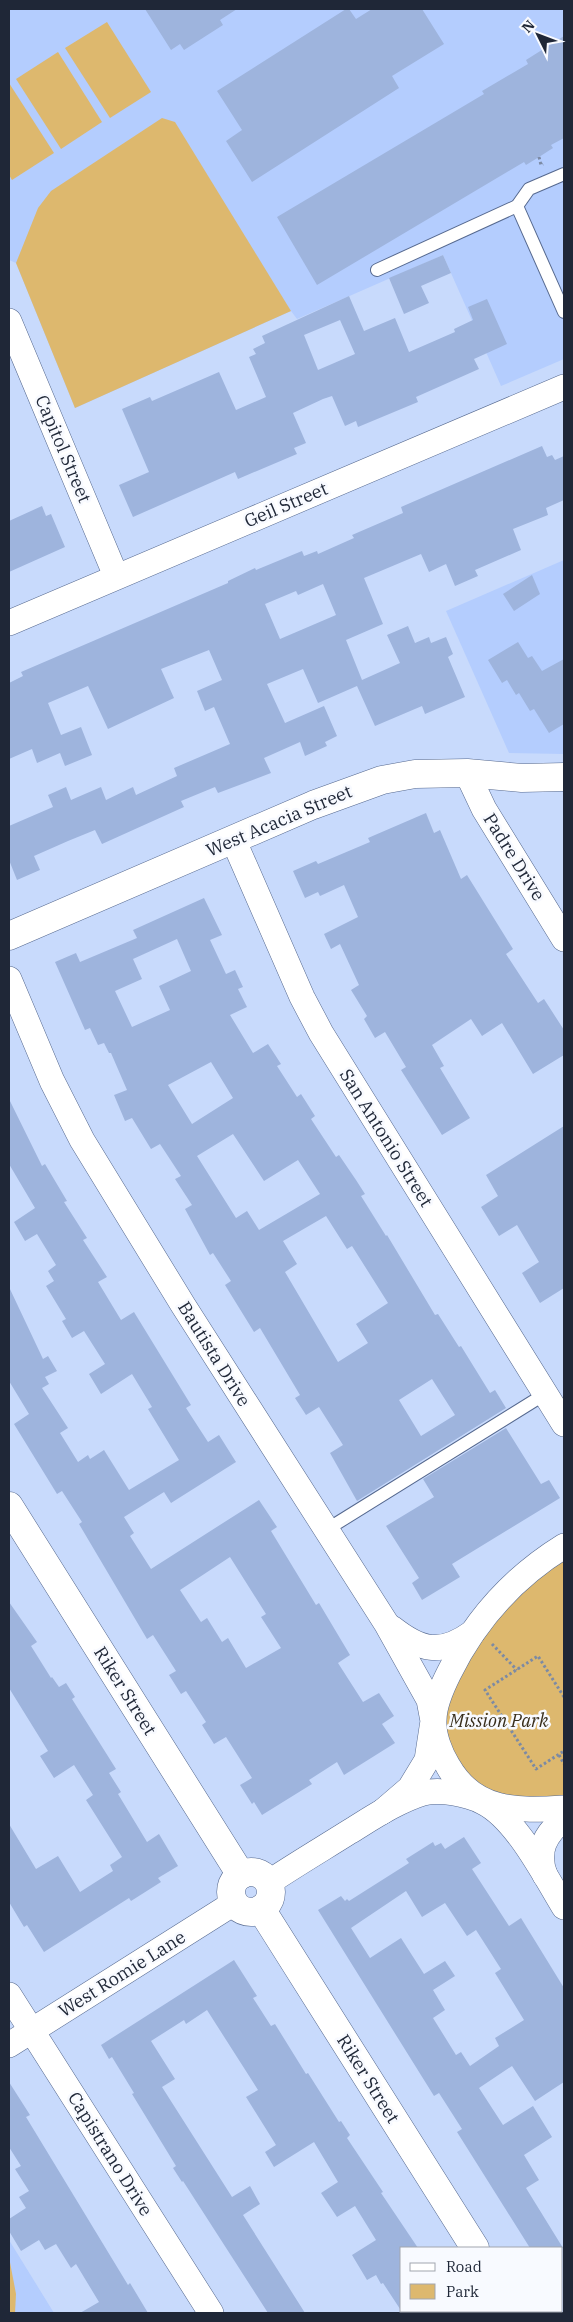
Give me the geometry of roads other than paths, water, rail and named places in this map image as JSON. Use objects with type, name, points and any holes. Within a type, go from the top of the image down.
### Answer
[{"type":"street","name":"Capitol Street","points":[[9,322],[116,576]]},
{"type":"street","name":"Geil Street","points":[[9,623],[564,387]]},
{"type":"street","name":"West Acacia Street","points":[[9,936],[331,798],[382,780],[415,774],[467,773],[522,778],[564,777]]},
{"type":"street","name":"Padre Drive","points":[[467,773],[484,809],[564,939]]},
{"type":"street","name":"San Antonio Street","points":[[233,840],[302,997],[321,1033],[564,1424]]},
{"type":"street","name":"Bautista Drive","points":[[9,979],[52,1081],[82,1140],[183,1305],[386,1624],[422,1685],[432,1709],[434,1720]]},
{"type":"street","name":"Riker Street","points":[[9,1506],[241,1875]]},
{"type":"street","points":[[382,1812],[410,1788],[424,1768],[430,1751],[434,1720],[446,1678],[480,1637],[508,1589],[527,1572],[564,1546]]},
{"type":"street","points":[[386,1624],[412,1643],[425,1648],[450,1645],[480,1637]]},
{"type":"street","points":[[434,1720],[439,1749],[451,1772],[462,1785],[510,1826],[546,1877],[564,1907]]},
{"type":"street","points":[[268,1883],[382,1812],[424,1793],[449,1793],[513,1808],[564,1808]]},
{"type":"street","points":[[546,1877],[540,1858],[544,1840],[564,1820]]},
{"type":"street","points":[[259,1874],[268,1883],[270,1897],[261,1909],[246,1912],[234,1903],[232,1888],[241,1875],[259,1874]]},
{"type":"street","name":"West Romie Lane","points":[[9,2045],[234,1903]]},
{"type":"street","name":"Riker Street","points":[[261,1909],[474,2247]]},
{"type":"street","name":"Capistrano Drive","points":[[9,1995],[211,2313]]},
{"type":"lane","points":[[377,270],[517,206],[529,189],[564,174]]},
{"type":"lane","points":[[517,206],[564,312]]},
{"type":"lane","points":[[326,1530],[545,1394]]},
{"type":"park label","name":"Mission Park","points":[[499,1721]]}]
